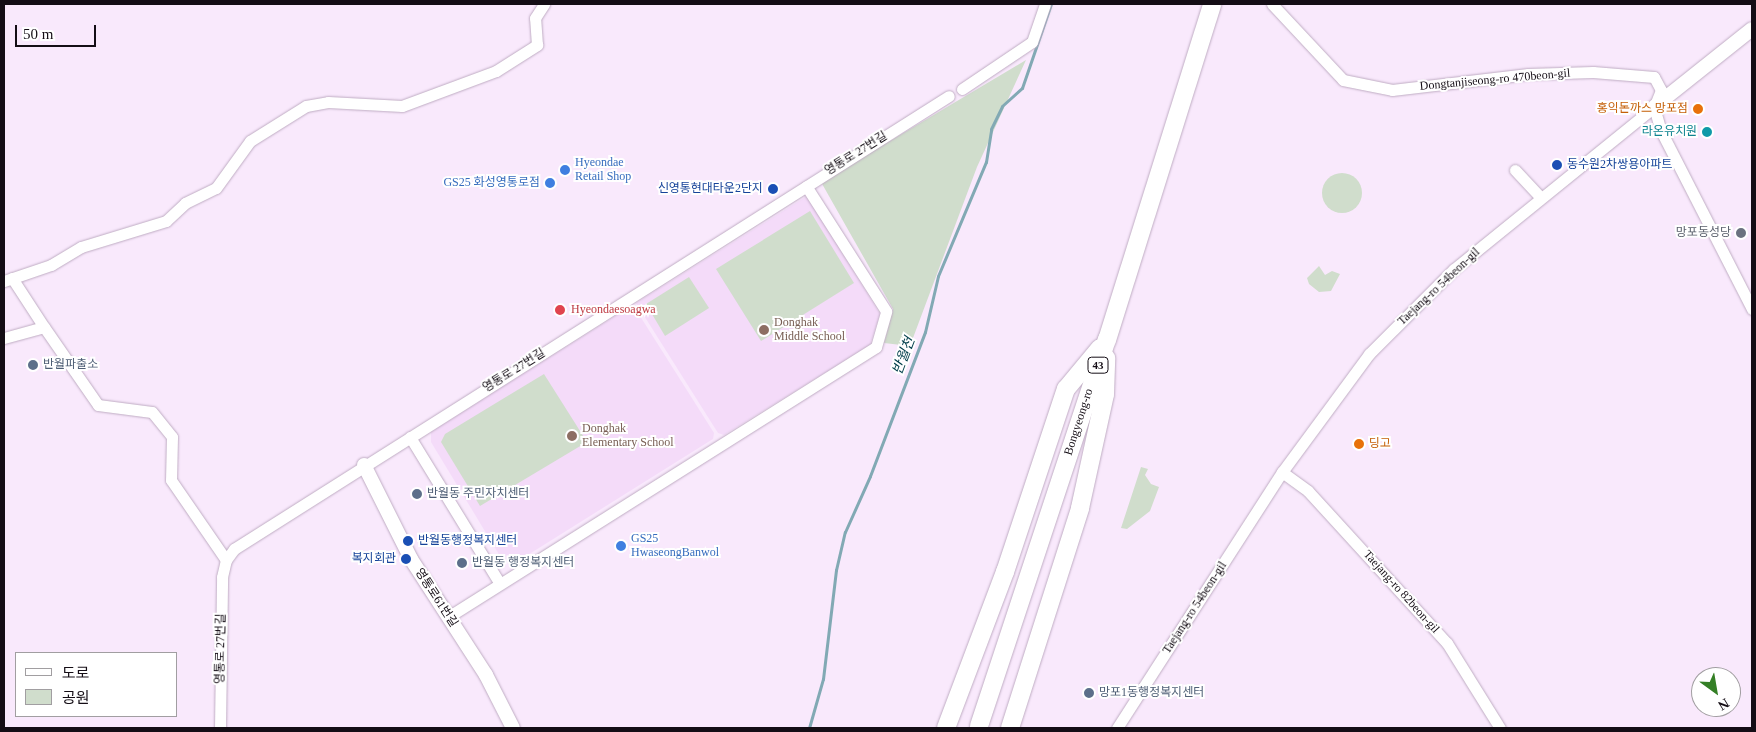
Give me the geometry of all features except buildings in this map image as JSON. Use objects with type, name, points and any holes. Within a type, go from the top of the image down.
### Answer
[{"type":"highway","name":"Bongyeong-ro","points":[[979,726],[1107,340],[1212,4]]},
{"type":"highway","points":[[946,728],[1005,572],[1066,389],[1107,340]]},
{"type":"highway","points":[[1010,728],[1080,508],[1105,394],[1107,340]]},
{"type":"street","points":[[226,560],[171,480],[172,437],[152,412],[98,405],[8,279],[51,265],[81,247],[166,221],[184,203],[216,188],[250,141],[306,106],[328,102],[402,106],[496,71],[537,45],[535,18],[544,4]]},
{"type":"street","points":[[962,89],[1032,42],[1045,4]]},
{"type":"street","name":"Dongtanjiseong-ro 470beon-gil","points":[[1272,4],[1343,80],[1392,90],[1528,74],[1593,72],[1654,77],[1661,90],[1654,107]]},
{"type":"street","points":[[1752,29],[1654,107],[1661,130],[1752,309]]},
{"type":"street","name":"영통로 27번길","points":[[220,728],[222,577],[226,560],[234,549],[263,527],[410,437],[949,96]]},
{"type":"street","name":"Taejang-ro 54beon-gil","points":[[1117,728],[1282,472],[1369,354],[1454,269],[1654,107]]},
{"type":"street","points":[[1515,170],[1541,198]]},
{"type":"street","points":[[448,617],[876,347],[886,311],[806,186]]},
{"type":"street","points":[[4,338],[44,327]]},
{"type":"street","points":[[410,437],[500,584]]},
{"type":"street","name":"영통로61번길","points":[[364,465],[411,559],[486,676],[513,728]]},
{"type":"street","name":"Taejang-ro 82beon-gil","points":[[1282,472],[1308,491],[1447,643],[1500,728]]},
{"type":"shaded area","name":"Donghak Middle School","points":[[807,196],[880,314],[870,345],[724,435],[718,433],[636,303]]},
{"type":"shaded area","name":"Donghak Elementary School","points":[[633,305],[714,433],[713,439],[515,563],[503,561],[431,442],[431,432]]},
{"type":"green space","points":[[1026,60],[977,167],[910,346],[884,343],[893,309],[821,182]]},
{"type":"green space","points":[[1346,173],[1353,176],[1359,182],[1362,193],[1361,201],[1353,210],[1346,213],[1338,213],[1331,210],[1323,201],[1322,189],[1325,182],[1334,174]]},
{"type":"green space","points":[[810,211],[854,283],[761,341],[716,269]]},
{"type":"green space","points":[[1319,266],[1325,275],[1332,271],[1340,274],[1331,291],[1319,292],[1309,284],[1307,278]]},
{"type":"green space","points":[[689,277],[709,308],[665,336],[646,304]]},
{"type":"green space","points":[[544,374],[587,442],[480,506],[441,442],[445,434]]},
{"type":"green space","points":[[1141,467],[1148,469],[1145,475],[1151,484],[1159,487],[1150,511],[1127,529],[1121,528]]},
{"type":"waterway","name":"반월천","points":[[809,728],[823,679],[836,570],[845,532],[870,476],[925,332],[938,276],[986,162],[991,129],[1002,106],[1022,88],[1051,4]]},
{"type":"place","name":"홍익돈까스 망포점","points":[[1698,109]]},
{"type":"place","name":"라온유치원","points":[[1707,132]]},
{"type":"place","name":"동수원2차쌍용아파트","points":[[1557,165]]},
{"type":"place","name":"Hyeondae Retail Shop","points":[[565,170]]},
{"type":"place","name":"GS25 화성영통로점","points":[[550,183]]},
{"type":"place","name":"신영통현대타운2단지","points":[[773,189]]},
{"type":"place","name":"망포동성당","points":[[1741,233]]},
{"type":"place","name":"Hyeondaesoagwa","points":[[560,310]]},
{"type":"place","name":"Donghak Middle School","points":[[764,330]]},
{"type":"place","name":"반월파출소","points":[[33,365]]},
{"type":"place","name":"Donghak Elementary School","points":[[572,436]]},
{"type":"place","name":"딩고","points":[[1359,444]]},
{"type":"place","name":"반월동 주민자치센터","points":[[417,494]]},
{"type":"place","name":"반월동행정복지센터","points":[[408,541]]},
{"type":"place","name":"GS25 HwaseongBanwol","points":[[621,546]]},
{"type":"place","name":"복지회관","points":[[406,559]]},
{"type":"place","name":"반월동 행정복지센터","points":[[462,563]]},
{"type":"place","name":"망포1동행정복지센터","points":[[1089,693]]}]
